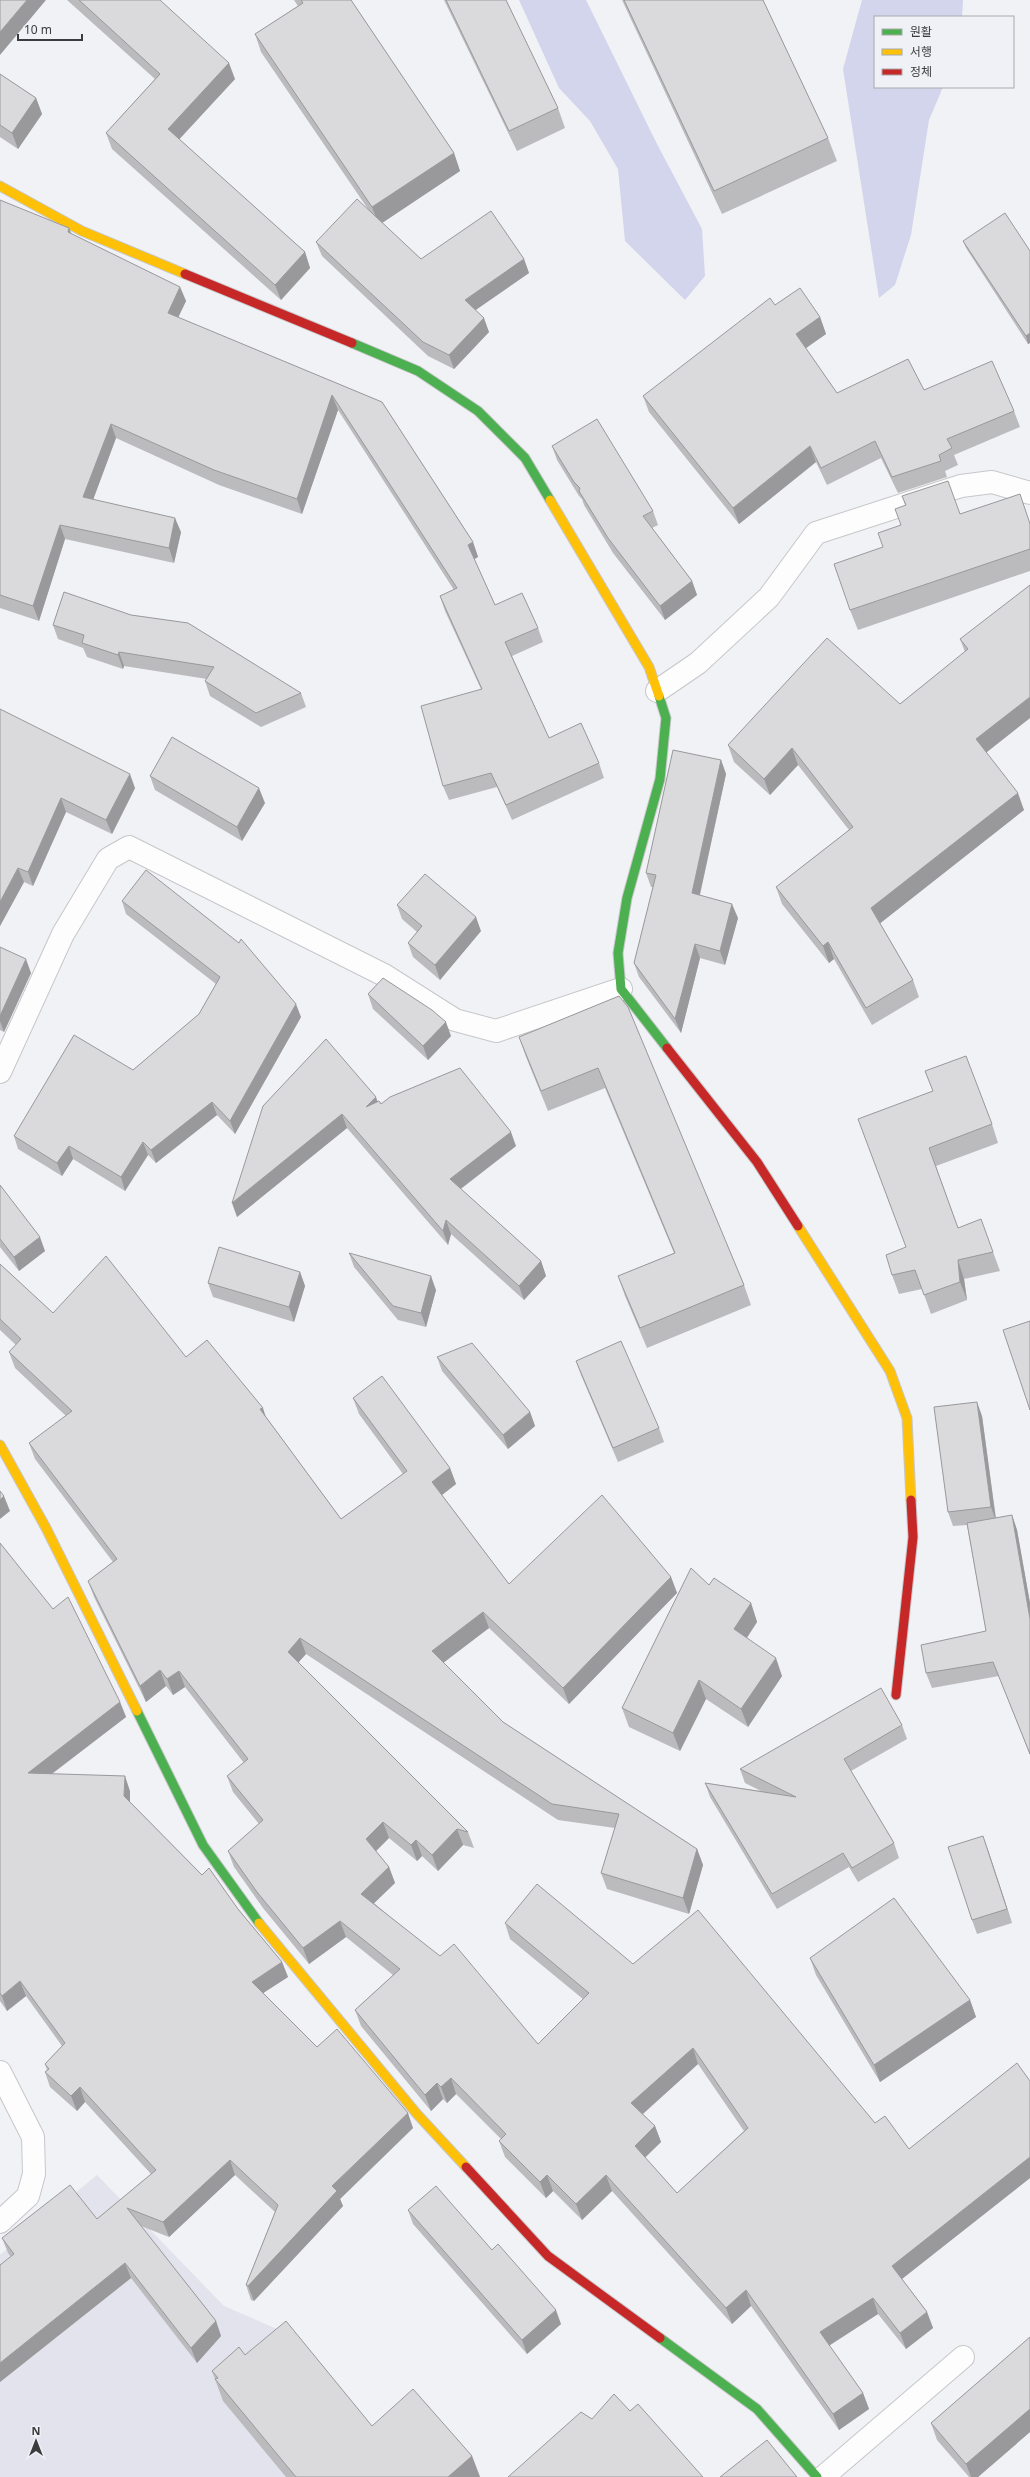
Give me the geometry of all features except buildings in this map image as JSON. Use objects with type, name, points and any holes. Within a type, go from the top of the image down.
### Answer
[{"type":"street","points":[[0,186],[82,231],[418,371],[478,411],[525,458],[649,667],[666,718],[660,779],[627,898],[618,953],[621,989],[758,1162],[890,1371],[907,1418],[913,1537],[896,1695]]},
{"type":"street","points":[[657,691],[698,663],[768,597],[816,533],[961,486],[992,482],[1030,493]]},
{"type":"street","points":[[0,1072],[64,934],[108,859],[129,847],[384,975],[455,1020],[496,1031],[621,989]]},
{"type":"street","points":[[0,1445],[46,1528],[203,1845],[253,1916],[417,2114],[548,2256],[758,2409],[817,2477]]},
{"type":"street","points":[[0,2072],[33,2137],[34,2174],[28,2196],[0,2222]]},
{"type":"street","points":[[823,2477],[963,2357]]},
{"type":"shaded area","points":[[519,0],[586,0],[657,144],[702,229],[705,276],[685,300],[625,241],[618,169],[590,121],[559,88]]},
{"type":"shaded area","points":[[862,0],[963,0],[962,16],[874,16],[874,88],[943,88],[929,120],[911,235],[895,285],[879,298],[843,69]]},
{"type":"shaded area","points":[[97,2175],[224,2306],[298,2338],[412,2477],[0,2477],[0,2255]]},
{"type":"traffic: fast","points":[[352,343],[418,371],[478,411],[525,458],[550,500]]},
{"type":"traffic: fast","points":[[659,696],[666,718],[660,779],[627,898],[618,953],[621,989],[667,1048]]},
{"type":"traffic: fast","points":[[137,1711],[203,1845],[259,1923]]},
{"type":"traffic: fast","points":[[660,2338],[757,2409],[817,2477]]},
{"type":"traffic: slow","points":[[0,186],[82,231],[185,274]]},
{"type":"traffic: slow","points":[[550,500],[649,667],[659,696]]},
{"type":"traffic: slow","points":[[798,1226],[890,1371],[907,1418],[911,1500]]},
{"type":"traffic: slow","points":[[0,1445],[46,1528],[137,1711]]},
{"type":"traffic: slow","points":[[259,1923],[417,2114],[466,2167]]},
{"type":"traffic: jam","points":[[185,274],[352,343]]},
{"type":"traffic: jam","points":[[667,1048],[757,1162],[798,1226]]},
{"type":"traffic: jam","points":[[896,1695],[913,1537],[911,1500]]},
{"type":"traffic: jam","points":[[466,2167],[548,2256],[660,2338]]}]
